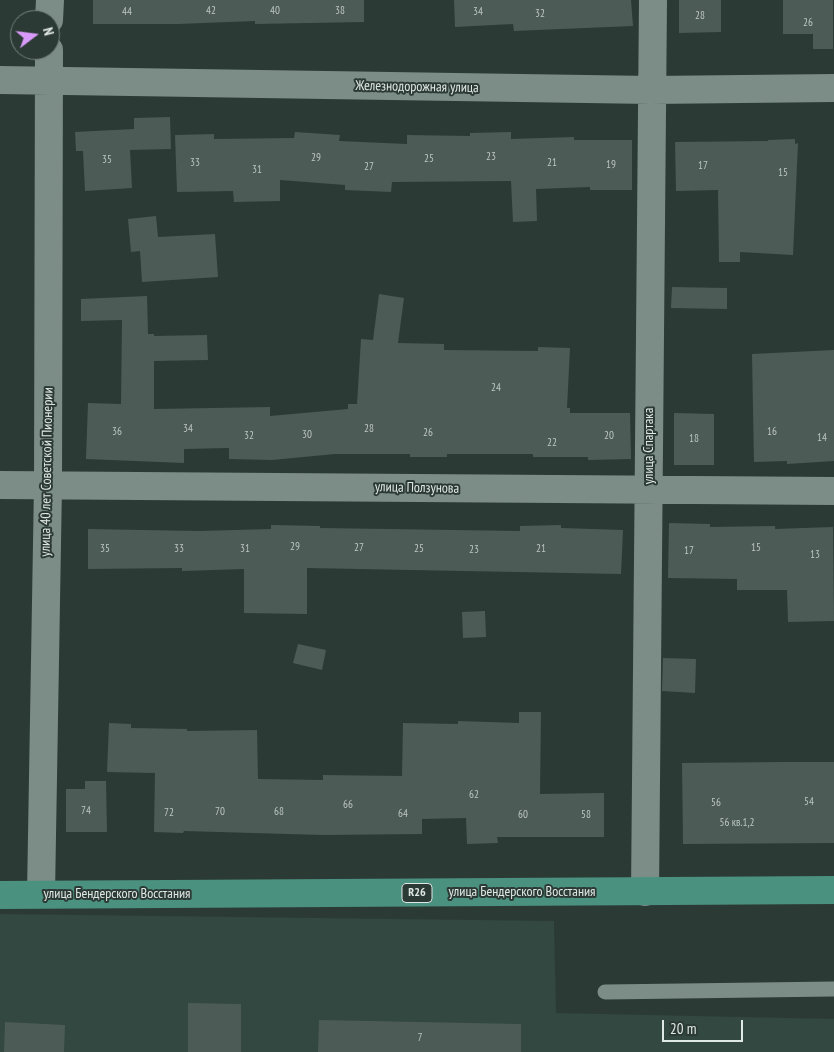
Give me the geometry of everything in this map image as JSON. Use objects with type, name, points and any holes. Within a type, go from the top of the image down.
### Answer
[{"type":"main road","name":"улица Бендерского Восстания","points":[[0,895],[834,890]]},
{"type":"street","name":"улица Спартака","points":[[645,892],[653,0]]},
{"type":"street","name":"улица 40 лет Советской Пионерии","points":[[40,894],[48,485],[49,60]]},
{"type":"street","name":"Железнодорожная улица","points":[[0,80],[651,90],[834,88]]},
{"type":"street","name":"улица Ползунова","points":[[0,485],[834,491]]},
{"type":"lane","points":[[605,992],[834,989]]},
{"type":"shaded area","points":[[0,914],[554,921],[556,1013],[834,1019],[834,1052],[0,1052]]},
{"type":"building","points":[[93,0],[364,0],[364,22],[255,24],[255,21],[178,24],[93,24]]},
{"type":"building","points":[[454,0],[631,0],[633,26],[514,31],[513,24],[455,27]]},
{"type":"building","points":[[679,0],[721,0],[721,32],[679,33]]},
{"type":"building","points":[[783,0],[833,0],[833,49],[813,49],[813,34],[783,34]]},
{"type":"building","points":[[170,117],[171,149],[130,150],[132,188],[85,191],[83,151],[76,151],[75,132],[134,129],[134,118]]},
{"type":"building","points":[[295,132],[340,135],[339,141],[407,144],[407,135],[470,136],[470,133],[511,132],[511,139],[574,137],[574,140],[632,140],[632,190],[590,190],[590,187],[536,189],[537,221],[513,222],[511,181],[392,182],[391,192],[345,190],[345,185],[280,180],[280,201],[234,202],[233,191],[177,192],[175,135],[214,134],[214,139],[294,138]]},
{"type":"building","points":[[795,139],[795,144],[798,143],[793,255],[740,252],[740,262],[719,262],[718,190],[676,191],[675,142]]},
{"type":"building","points":[[156,216],[158,237],[215,234],[218,277],[142,282],[140,251],[131,252],[128,219]]},
{"type":"building","points":[[672,287],[727,288],[727,309],[671,308]]},
{"type":"building","points":[[379,294],[404,298],[398,343],[444,344],[444,350],[538,351],[538,347],[570,348],[567,408],[570,408],[570,413],[630,413],[631,459],[588,460],[588,457],[533,457],[533,454],[447,454],[447,457],[410,457],[410,454],[335,454],[272,460],[229,459],[229,448],[184,449],[184,463],[86,459],[88,403],[121,404],[122,320],[81,321],[81,299],[147,296],[148,334],[154,334],[154,336],[207,335],[208,360],[154,361],[154,409],[270,407],[270,416],[348,409],[348,404],[357,404],[361,339],[373,340]]},
{"type":"building","points":[[834,350],[834,461],[787,464],[787,461],[754,462],[752,354]]},
{"type":"building","points":[[674,413],[714,414],[714,465],[674,465]]},
{"type":"building","points":[[669,523],[710,524],[710,527],[775,526],[775,529],[833,527],[834,621],[788,622],[787,590],[737,590],[737,579],[668,578]]},
{"type":"building","points":[[271,525],[320,526],[320,528],[520,531],[520,526],[561,525],[561,528],[623,530],[621,574],[307,568],[307,614],[244,613],[244,569],[182,571],[182,568],[88,569],[88,529],[199,531],[271,529]]},
{"type":"building","points":[[485,611],[486,637],[463,638],[462,612]]},
{"type":"building","points":[[298,644],[326,650],[322,670],[293,663]]},
{"type":"building","points":[[663,658],[696,659],[695,693],[662,691]]},
{"type":"building","points":[[519,712],[541,712],[540,794],[604,793],[604,837],[497,837],[498,843],[467,844],[466,818],[422,819],[422,834],[323,835],[184,831],[183,833],[154,832],[155,773],[107,772],[109,723],[131,724],[131,728],[187,729],[187,731],[257,730],[258,779],[323,780],[323,775],[402,776],[403,723],[458,724],[458,721],[519,723]]},
{"type":"building","points":[[834,762],[834,843],[683,844],[682,763]]},
{"type":"building","points":[[85,781],[106,781],[107,832],[66,832],[66,789],[85,789]]},
{"type":"building","points":[[188,1003],[241,1004],[241,1052],[188,1052]]},
{"type":"building","points":[[319,1020],[521,1024],[521,1052],[318,1052]]},
{"type":"building","points":[[5,1022],[65,1025],[64,1052],[4,1052]]}]
